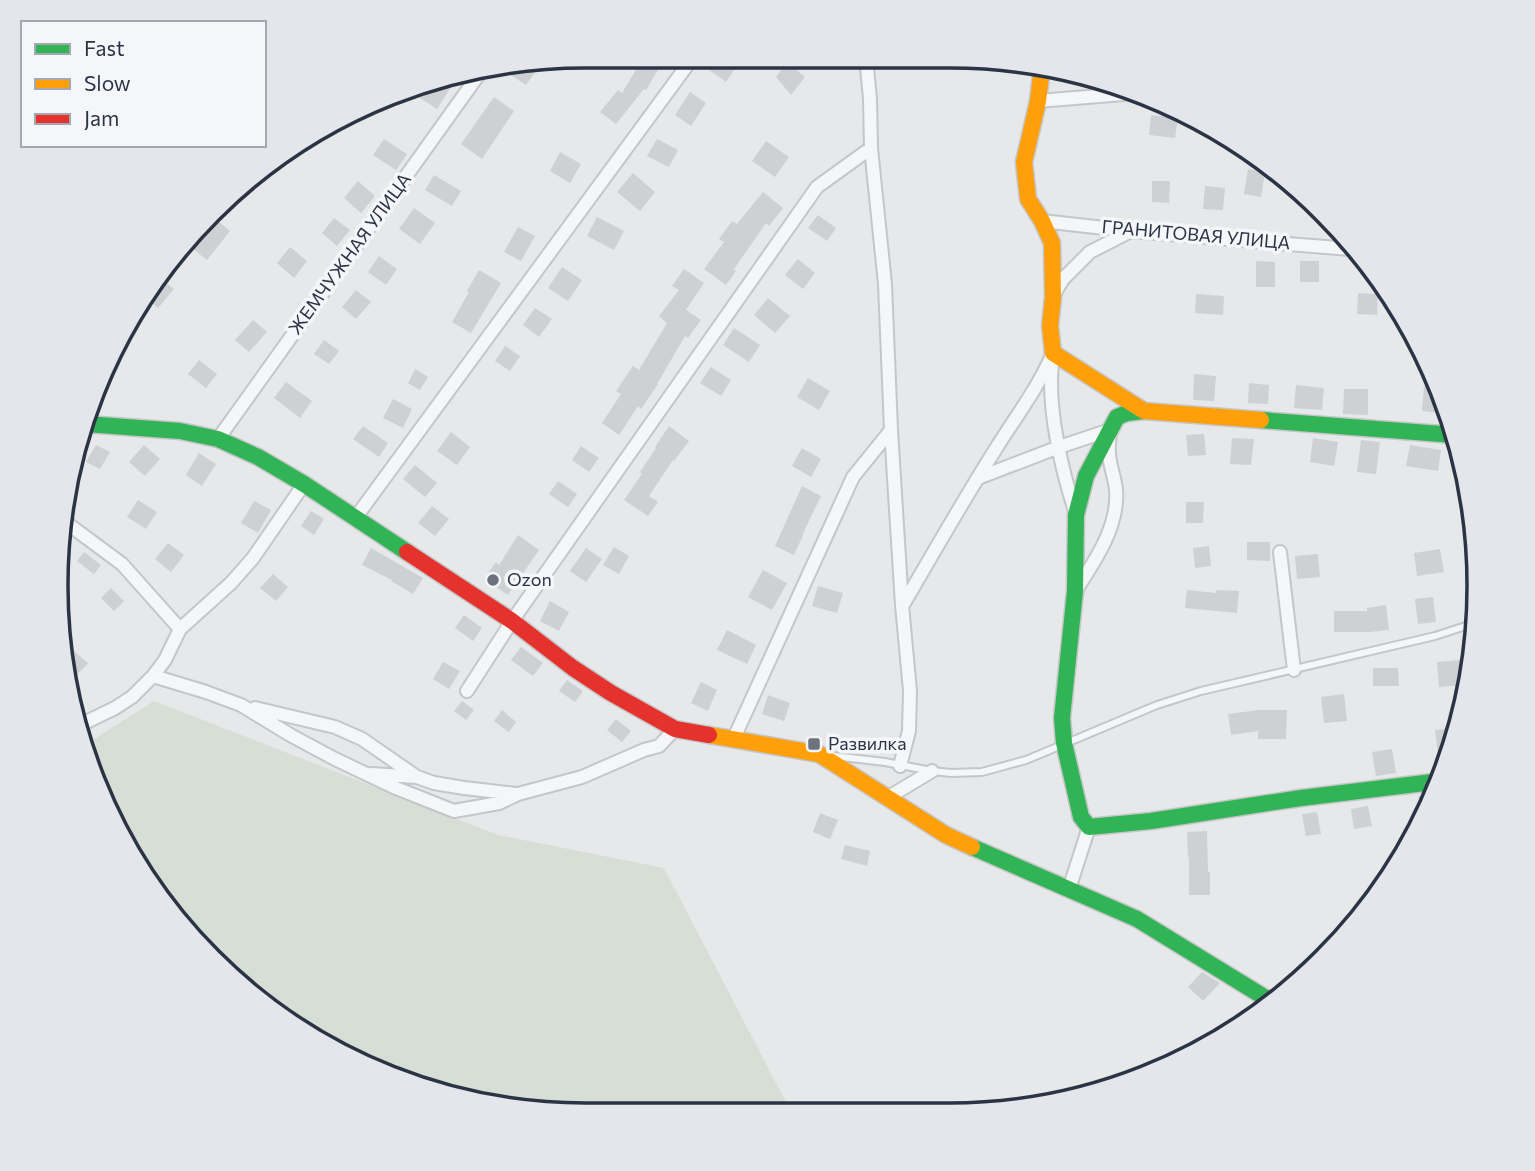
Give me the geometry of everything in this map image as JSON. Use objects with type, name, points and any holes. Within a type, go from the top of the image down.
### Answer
[{"type":"street","points":[[356,517],[685,68]]},
{"type":"street","points":[[867,68],[871,148],[885,284],[891,430],[910,691],[909,730],[900,766]]},
{"type":"street","points":[[1041,77],[1024,162],[1028,199],[1052,243],[1052,401],[1068,490],[1076,514]]},
{"type":"street","name":"ЖЕМЧУЖНАЯ УЛИЦА","points":[[218,439],[474,81]]},
{"type":"street","points":[[1038,100],[1112,95]]},
{"type":"street","points":[[467,691],[512,621],[817,187],[871,148]]},
{"type":"street","name":"ГРАНИТОВАЯ УЛИЦА","points":[[1042,221],[1342,248]]},
{"type":"street","points":[[1053,297],[1063,279],[1090,252],[1131,231]]},
{"type":"street","points":[[902,605],[1019,411],[1039,383],[1054,353]]},
{"type":"street","points":[[1054,353],[1144,411]]},
{"type":"street","points":[[1089,827],[1081,817],[1064,743],[1062,718],[1075,591],[1076,514],[1086,476],[1117,417],[1144,411],[1444,434]]},
{"type":"street","points":[[94,425],[180,431],[218,439],[258,457],[356,517],[512,621],[573,668],[611,693],[675,729],[820,754],[946,835],[1137,919],[1263,997]]},
{"type":"street","points":[[734,738],[853,477],[891,430]]},
{"type":"street","points":[[978,478],[1110,430]]},
{"type":"street","points":[[1075,591],[1092,566],[1116,510],[1116,490],[1108,453],[1110,430]]},
{"type":"street","points":[[87,722],[115,708],[153,676],[165,660],[180,629],[231,583],[253,558],[304,484]]},
{"type":"street","points":[[72,527],[122,564],[180,629]]},
{"type":"street","points":[[1280,552],[1294,670]]},
{"type":"street","points":[[153,676],[241,705],[335,727],[362,739],[417,777]]},
{"type":"street","points":[[241,705],[324,754],[396,788],[454,811],[499,803],[518,794],[582,777],[659,746],[675,729]]},
{"type":"street","points":[[887,799],[932,771]]},
{"type":"street","points":[[366,773],[417,777],[434,783],[518,794]]},
{"type":"street","points":[[1089,827],[1151,821],[1301,798],[1427,783]]},
{"type":"street","points":[[1069,889],[1089,827]]},
{"type":"lane","points":[[820,754],[932,771],[982,772],[1026,760],[1157,705],[1202,691],[1435,636],[1465,626]]},
{"type":"shaded area","points":[[154,701],[498,835],[664,868],[786,1103],[586,1103],[518,1098],[485,1093],[419,1075],[357,1049],[298,1016],[271,996],[244,974],[197,927],[155,873],[138,844],[108,783],[92,740]]},
{"type":"building","points":[[637,68],[659,68],[646,90],[644,89],[616,124],[600,112],[618,90],[622,93]]},
{"type":"building","points":[[709,68],[735,68],[726,82]]},
{"type":"building","points":[[783,68],[794,68],[805,77],[791,95],[776,77]]},
{"type":"building","points":[[536,71],[526,85],[509,74]]},
{"type":"building","points":[[451,87],[437,109],[418,96]]},
{"type":"building","points":[[690,92],[706,103],[691,126],[675,115]]},
{"type":"building","points":[[494,97],[514,111],[482,159],[461,144]]},
{"type":"building","points":[[1151,115],[1166,117],[1177,122],[1175,138],[1149,135]]},
{"type":"building","points":[[384,139],[407,154],[396,170],[373,155]]},
{"type":"building","points":[[657,139],[678,150],[669,167],[647,156]]},
{"type":"building","points":[[766,141],[789,157],[775,177],[752,161]]},
{"type":"building","points":[[560,152],[581,164],[570,183],[550,171]]},
{"type":"building","points":[[1248,169],[1264,175],[1261,197],[1244,194]]},
{"type":"building","points":[[633,173],[655,192],[640,211],[617,192]]},
{"type":"building","points":[[434,175],[461,191],[452,206],[425,190]]},
{"type":"building","points":[[358,181],[375,196],[361,213],[344,198]]},
{"type":"building","points":[[1152,181],[1170,181],[1169,203],[1152,202]]},
{"type":"building","points":[[1205,186],[1225,188],[1223,210],[1203,209]]},
{"type":"building","points":[[763,192],[783,208],[769,226],[766,223],[726,285],[704,269],[724,242],[719,239],[732,221],[737,224]]},
{"type":"building","points":[[414,208],[435,223],[420,244],[399,229]]},
{"type":"building","points":[[818,215],[836,228],[827,241],[808,228]]},
{"type":"building","points":[[597,217],[624,231],[614,250],[587,236]]},
{"type":"building","points":[[334,218],[350,230],[337,246],[322,233]]},
{"type":"building","points":[[219,221],[230,231],[207,260],[193,249]]},
{"type":"building","points":[[518,227],[535,236],[521,261],[504,252]]},
{"type":"building","points":[[290,247],[307,261],[294,278],[277,263]]},
{"type":"building","points":[[379,256],[397,269],[386,285],[368,272]]},
{"type":"building","points":[[798,259],[815,273],[803,289],[785,275]]},
{"type":"building","points":[[1256,261],[1275,262],[1275,287],[1256,287]]},
{"type":"building","points":[[1300,261],[1319,261],[1319,282],[1300,282]]},
{"type":"building","points":[[562,267],[582,280],[568,301],[548,288]]},
{"type":"building","points":[[684,269],[704,283],[686,310],[701,320],[688,338],[685,336],[658,384],[641,409],[638,406],[619,435],[602,423],[621,394],[616,391],[633,366],[639,370],[667,323],[659,316],[679,290],[672,286]]},
{"type":"building","points":[[479,270],[501,283],[471,333],[452,322]]},
{"type":"building","points":[[166,283],[174,289],[158,308],[152,303]]},
{"type":"building","points":[[356,290],[371,302],[356,319],[342,307]]},
{"type":"building","points":[[1358,293],[1377,294],[1377,315],[1357,314]]},
{"type":"building","points":[[1196,294],[1224,296],[1223,315],[1195,313]]},
{"type":"building","points":[[768,298],[790,316],[775,333],[754,315]]},
{"type":"building","points":[[535,308],[552,319],[539,337],[523,325]]},
{"type":"building","points":[[253,320],[267,332],[249,352],[235,340]]},
{"type":"building","points":[[734,328],[760,345],[749,362],[723,345]]},
{"type":"building","points":[[324,340],[339,351],[329,364],[314,354]]},
{"type":"building","points":[[505,346],[520,356],[510,371],[495,361]]},
{"type":"building","points":[[199,360],[217,374],[206,388],[188,374]]},
{"type":"building","points":[[711,367],[731,380],[721,396],[700,383]]},
{"type":"building","points":[[415,369],[428,377],[420,390],[408,383]]},
{"type":"building","points":[[1194,374],[1216,376],[1214,401],[1193,400]]},
{"type":"building","points":[[808,378],[830,391],[819,410],[797,397]]},
{"type":"building","points":[[286,382],[312,401],[300,418],[274,398]]},
{"type":"building","points":[[1249,383],[1269,385],[1268,404],[1248,403]]},
{"type":"building","points":[[1296,385],[1324,388],[1322,410],[1294,408]]},
{"type":"building","points":[[1424,387],[1427,387],[1436,413],[1422,411]]},
{"type":"building","points":[[1344,389],[1368,389],[1368,415],[1343,414]]},
{"type":"building","points":[[393,399],[412,409],[403,428],[383,418]]},
{"type":"building","points":[[363,426],[388,443],[379,457],[353,439]]},
{"type":"building","points":[[669,426],[689,441],[649,496],[658,502],[648,516],[624,500]]},
{"type":"building","points":[[451,432],[470,447],[457,465],[437,451]]},
{"type":"building","points":[[1204,434],[1206,455],[1188,456],[1186,435]]},
{"type":"building","points":[[1232,438],[1254,439],[1251,465],[1230,464]]},
{"type":"building","points":[[1313,438],[1338,442],[1334,466],[1310,462]]},
{"type":"building","points":[[1361,440],[1380,442],[1376,474],[1357,472]]},
{"type":"building","points":[[96,445],[110,452],[100,469],[86,462]]},
{"type":"building","points":[[144,445],[160,459],[145,476],[129,462]]},
{"type":"building","points":[[1410,445],[1441,450],[1438,471],[1406,466]]},
{"type":"building","points":[[581,446],[599,458],[589,472],[572,460]]},
{"type":"building","points":[[802,448],[821,459],[811,477],[792,466]]},
{"type":"building","points":[[199,453],[216,464],[202,486],[186,475]]},
{"type":"building","points":[[415,465],[437,483],[425,497],[403,479]]},
{"type":"building","points":[[558,481],[577,494],[568,507],[549,494]]},
{"type":"building","points":[[802,486],[821,496],[794,555],[775,546]]},
{"type":"building","points":[[138,500],[157,512],[146,529],[127,517]]},
{"type":"building","points":[[254,501],[271,510],[258,533],[241,523]]},
{"type":"building","points":[[1186,502],[1204,502],[1203,523],[1186,523]]},
{"type":"building","points":[[432,506],[449,519],[435,536],[418,523]]},
{"type":"building","points":[[311,511],[324,519],[314,535],[301,526]]},
{"type":"building","points":[[518,535],[539,550],[508,595],[484,579],[496,562],[499,565]]},
{"type":"building","points":[[1247,542],[1270,542],[1270,561],[1247,560]]},
{"type":"building","points":[[168,543],[184,555],[171,572],[155,559]]},
{"type":"building","points":[[1209,546],[1211,566],[1195,568],[1193,548]]},
{"type":"building","points":[[614,547],[629,556],[619,574],[603,565]]},
{"type":"building","points":[[371,548],[423,578],[413,594],[362,565]]},
{"type":"building","points":[[586,548],[602,559],[586,582],[570,571]]},
{"type":"building","points":[[1440,549],[1444,572],[1417,576],[1414,553]]},
{"type":"building","points":[[84,552],[101,565],[94,574],[77,561]]},
{"type":"building","points":[[1318,554],[1320,577],[1297,579],[1295,556]]},
{"type":"building","points":[[763,570],[787,583],[772,610],[748,597]]},
{"type":"building","points":[[273,574],[288,587],[276,601],[260,588]]},
{"type":"building","points":[[818,586],[843,593],[837,613],[812,606]]},
{"type":"building","points":[[111,588],[124,601],[114,611],[101,598]]},
{"type":"building","points":[[1187,590],[1216,593],[1216,590],[1239,591],[1237,613],[1185,608]]},
{"type":"building","points":[[1433,597],[1436,622],[1418,624],[1415,599]]},
{"type":"building","points":[[550,601],[569,612],[559,631],[540,621]]},
{"type":"building","points":[[1386,605],[1389,630],[1334,632],[1334,611],[1367,611],[1367,608]]},
{"type":"building","points":[[464,615],[482,628],[473,641],[455,628]]},
{"type":"building","points":[[727,630],[756,645],[747,664],[717,650]]},
{"type":"building","points":[[521,647],[543,663],[533,676],[511,660]]},
{"type":"building","points":[[73,653],[88,663],[76,676]]},
{"type":"building","points":[[1461,660],[1457,686],[1439,687],[1437,662]]},
{"type":"building","points":[[443,662],[460,671],[449,689],[433,679]]},
{"type":"building","points":[[1373,668],[1398,668],[1399,686],[1373,686]]},
{"type":"building","points":[[567,680],[583,691],[575,702],[559,691]]},
{"type":"building","points":[[701,682],[717,690],[708,711],[691,703]]},
{"type":"building","points":[[1344,694],[1347,721],[1324,723],[1321,697]]},
{"type":"building","points":[[768,695],[790,703],[784,721],[762,714]]},
{"type":"building","points":[[462,701],[474,710],[466,720],[454,711]]},
{"type":"building","points":[[502,710],[516,722],[509,732],[494,721]]},
{"type":"building","points":[[1287,710],[1286,739],[1258,739],[1258,731],[1231,735],[1228,714]]},
{"type":"building","points":[[616,719],[631,731],[622,742],[607,730]]},
{"type":"building","points":[[1446,728],[1438,754],[1435,730]]},
{"type":"building","points":[[1392,749],[1396,773],[1376,776],[1372,752]]},
{"type":"building","points":[[1368,806],[1372,826],[1354,829],[1351,809]]},
{"type":"building","points":[[1317,812],[1321,834],[1306,836],[1302,814]]},
{"type":"building","points":[[820,813],[838,820],[830,839],[813,832]]},
{"type":"building","points":[[1207,831],[1210,895],[1189,895],[1187,832]]},
{"type":"building","points":[[845,845],[870,851],[867,866],[841,859]]},
{"type":"building","points":[[1202,972],[1220,983],[1203,1001],[1188,987]]},
{"type":"traffic: fast","points":[[1144,411],[1117,417],[1086,476],[1076,515],[1075,591],[1062,718],[1064,743],[1081,817],[1089,827],[1151,821],[1301,798],[1427,783]]},
{"type":"traffic: fast","points":[[1261,420],[1444,434]]},
{"type":"traffic: fast","points":[[94,425],[180,431],[218,439],[258,457],[304,484],[407,552]]},
{"type":"traffic: fast","points":[[972,847],[1137,919],[1263,997]]},
{"type":"traffic: slow","points":[[1041,77],[1024,162],[1028,199],[1052,243],[1053,297],[1050,326],[1053,353],[1144,411],[1261,420]]},
{"type":"traffic: slow","points":[[709,735],[819,754],[946,835],[972,847]]},
{"type":"traffic: jam","points":[[407,552],[512,621],[573,668],[611,693],[675,729],[709,735]]},
{"type":"place","name":"Ozon","points":[[493,580]]},
{"type":"place","name":"Развилка","points":[[814,744]]}]
